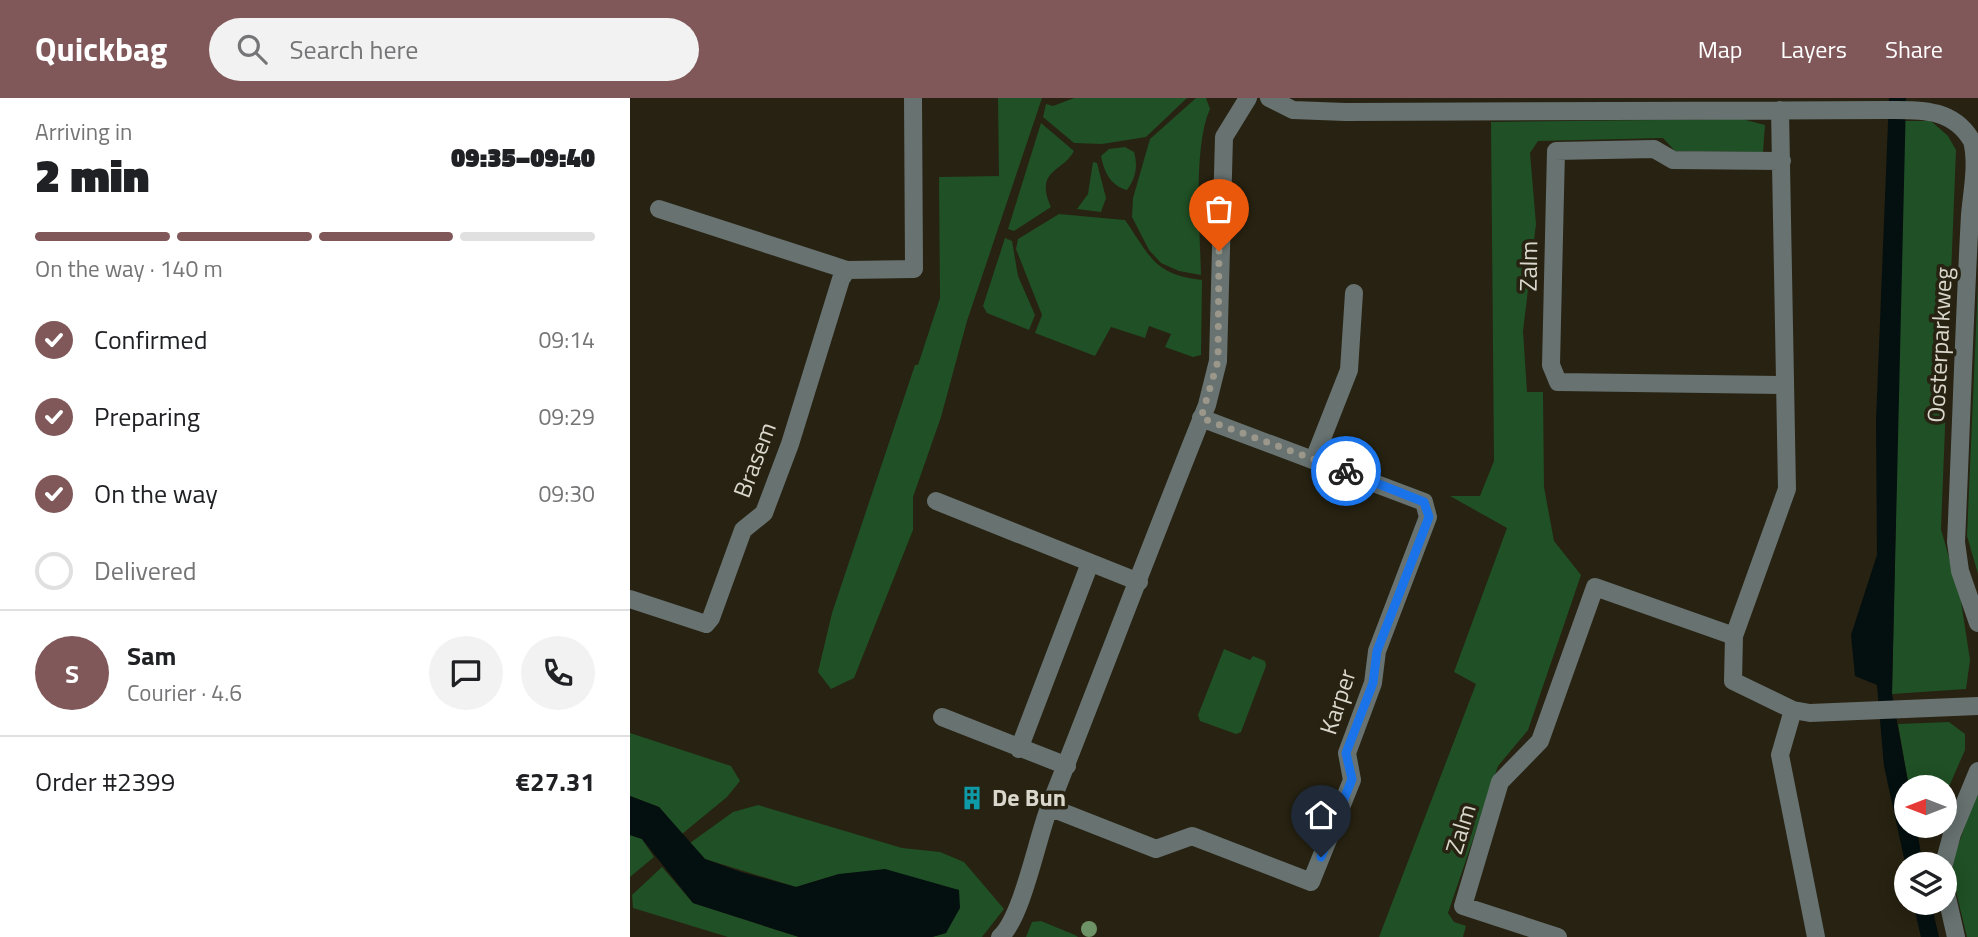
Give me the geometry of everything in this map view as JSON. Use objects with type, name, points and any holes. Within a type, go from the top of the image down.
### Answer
[{"type":"street","points":[[663,210],[847,270],[914,269],[912,98]]},
{"type":"street","points":[[1000,937],[1008,931],[1017,909],[1049,807],[1139,582],[1201,418],[1218,361],[1224,137],[1248,98]]},
{"type":"street","name":"Oosterparkweg","points":[[1269,98],[1293,110],[1502,105],[1909,110],[1940,113],[1962,128],[1973,143],[1977,172],[1956,542],[1961,571],[1978,623]]},
{"type":"street","points":[[1780,110],[1787,489],[1734,635],[1733,681],[1793,710],[1810,713],[1978,706]]},
{"type":"street","name":"Zalm","points":[[1782,160],[1673,160],[1654,149],[1556,151],[1551,365],[1558,382],[1785,385]]},
{"type":"street","name":"Brasem","points":[[630,599],[706,624],[711,618],[743,530],[764,513],[790,444],[841,279],[847,270]]},
{"type":"street","points":[[1314,458],[1349,370],[1354,293]]},
{"type":"street","name":"Karper","points":[[1049,807],[1156,849],[1192,836],[1311,882],[1352,779],[1346,753],[1373,683],[1377,651],[1429,517],[1424,502],[1314,458],[1201,418]]},
{"type":"street","points":[[936,501],[1139,582]]},
{"type":"street","points":[[1019,749],[1090,564]]},
{"type":"street","name":"Zalm","points":[[1558,937],[1463,906],[1500,782],[1540,741],[1595,587],[1734,635]]},
{"type":"street","points":[[1793,710],[1780,755],[1816,937]]},
{"type":"street","points":[[942,717],[1067,766]]},
{"type":"street","points":[[1947,852],[1978,771]]},
{"type":"street","points":[[1951,915],[1956,937]]},
{"type":"green space","points":[[998,98],[1042,98],[967,321],[941,417],[913,497],[913,530],[854,678],[831,689],[818,672],[832,613],[940,298],[939,177],[999,176]]},
{"type":"green space","points":[[1074,98],[1187,98],[1146,137],[1102,144],[1074,143],[1043,117],[1046,104],[1053,106]]},
{"type":"green space","points":[[1196,98],[1206,98],[1210,109],[1201,145],[1199,167],[1201,275],[1179,271],[1161,263],[1149,250],[1132,217],[1133,198],[1150,139]]},
{"type":"green space","points":[[1742,119],[1765,125],[1763,152],[1675,151],[1663,138],[1538,141],[1530,153],[1536,224],[1523,331],[1527,392],[1543,392],[1544,487],[1554,541],[1581,575],[1528,730],[1498,766],[1448,913],[1454,922],[1466,926],[1463,937],[1379,937],[1476,684],[1454,672],[1507,528],[1450,496],[1480,496],[1494,461],[1491,122]]},
{"type":"green space","points":[[1904,121],[1931,121],[1948,136],[1956,150],[1941,529],[1961,601],[1970,660],[1966,689],[1892,694]]},
{"type":"green space","points":[[1041,123],[1074,151],[1048,179],[1046,186],[1051,207],[1014,231],[1008,229]]},
{"type":"green space","points":[[1125,147],[1134,152],[1136,162],[1134,176],[1127,190],[1109,178],[1101,156],[1109,149]]},
{"type":"green space","points":[[1093,162],[1097,163],[1106,198],[1101,212],[1077,209],[1088,194]]},
{"type":"green space","points":[[1059,214],[1125,220],[1155,262],[1173,273],[1202,280],[1201,355],[1193,357],[1165,347],[1171,334],[1149,326],[1145,338],[1111,327],[1095,356],[1035,333],[1042,315],[1016,249],[1018,239]]},
{"type":"green space","points":[[1005,238],[1012,241],[1018,276],[1035,315],[1029,330],[987,313],[983,306]]},
{"type":"green space","points":[[1978,283],[1978,574],[1967,536]]},
{"type":"green space","points":[[1224,649],[1250,660],[1253,656],[1265,661],[1266,666],[1241,732],[1236,734],[1200,721],[1198,715]]},
{"type":"green space","points":[[1949,722],[1965,734],[1965,750],[1954,775],[1907,775],[1898,724]]},
{"type":"green space","points":[[630,733],[731,766],[740,781],[727,797],[682,834],[659,807],[630,796]]},
{"type":"green space","points":[[1978,789],[1978,937],[1967,937],[1957,896],[1956,852]]},
{"type":"green space","points":[[758,805],[902,848],[940,852],[964,862],[1004,909],[982,937],[932,937],[946,933],[959,890],[839,874],[796,887],[705,859],[690,843],[733,812]]},
{"type":"green space","points":[[630,835],[642,839],[654,857],[630,877]]},
{"type":"green space","points":[[662,867],[693,903],[799,937],[728,937],[633,908],[632,895]]},
{"type":"green space","points":[[1041,921],[1078,937],[1026,937],[1032,922]]},
{"type":"shaded area","points":[[1889,98],[1906,98],[1892,694],[1907,775],[1894,775],[1894,812],[1884,766],[1877,685],[1855,676],[1851,635],[1877,555],[1876,421]]},
{"type":"shaded area","points":[[630,796],[659,807],[705,859],[741,872],[796,887],[839,874],[885,869],[959,890],[960,908],[946,933],[932,937],[799,937],[693,903],[642,839],[630,835]]},
{"type":"shaded area","points":[[1900,838],[1918,838],[1921,852],[1903,852]]},
{"type":"shaded area","points":[[1916,915],[1934,915],[1939,937],[1921,937]]},
{"type":"way so far","points":[[1219,251],[1218,361],[1201,418],[1346,471]]},
{"type":"place","name":"De Bun","points":[[972,798]]},
{"type":"route","points":[[1321,857],[1352,779],[1346,753],[1369,697],[1377,651],[1429,517],[1424,502],[1346,471]]}]
